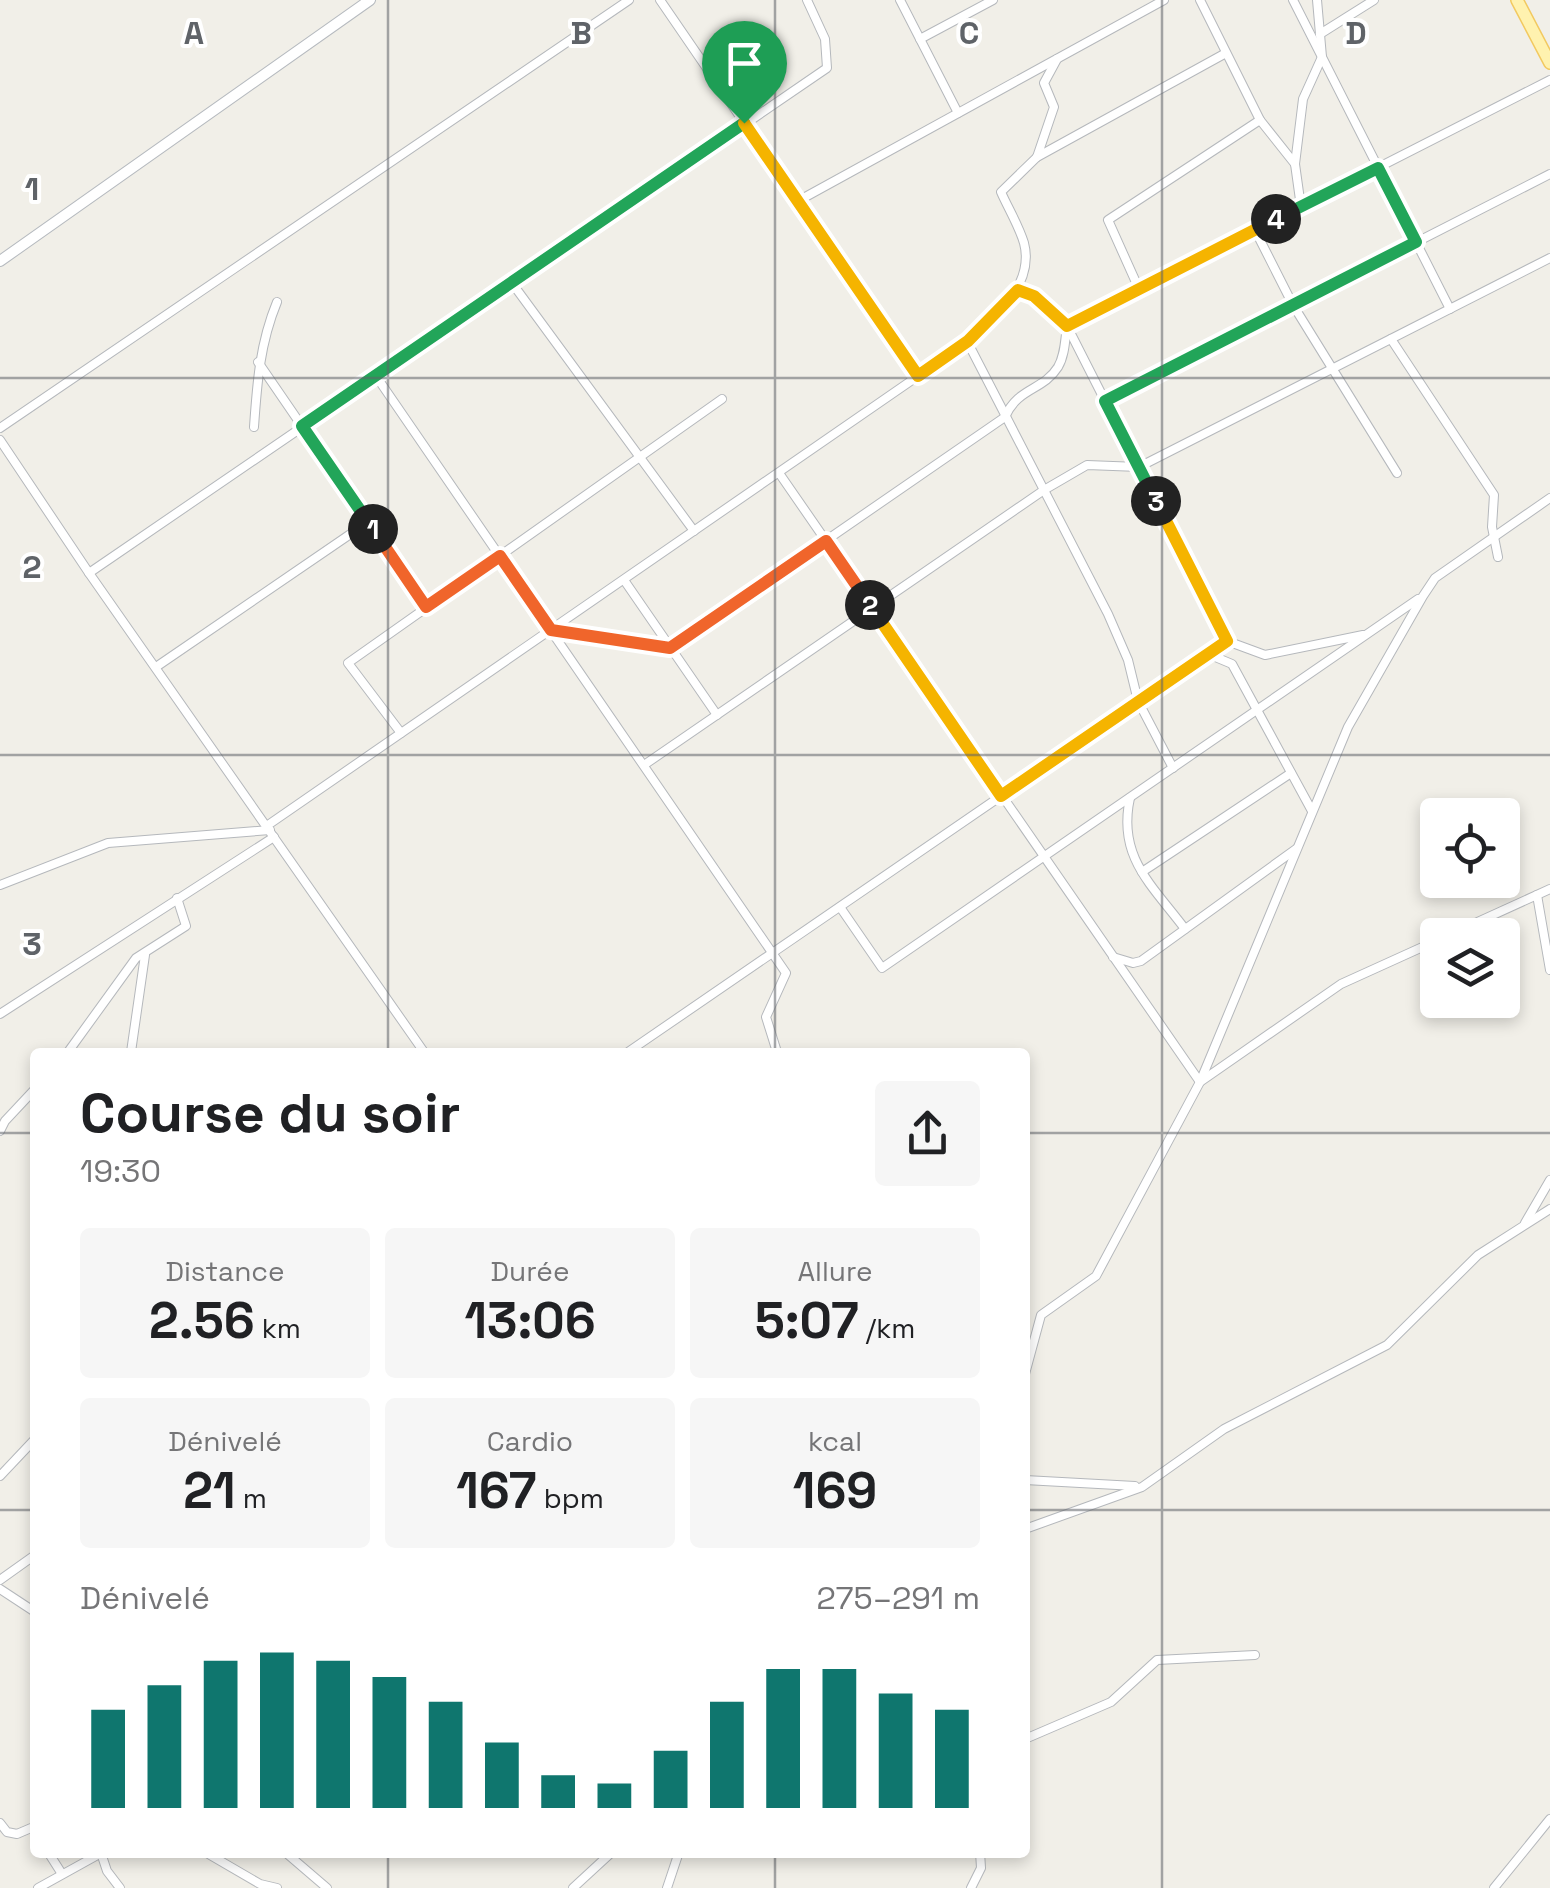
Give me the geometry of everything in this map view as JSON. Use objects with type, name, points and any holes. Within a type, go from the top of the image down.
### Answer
[{"type":"main road","points":[[0,261],[370,0]]},
{"type":"main road","points":[[1517,0],[1550,62]]},
{"type":"street","points":[[0,428],[629,0]]},
{"type":"street","points":[[660,0],[918,376]]},
{"type":"street","points":[[88,573],[828,68],[825,39],[807,0]]},
{"type":"street","points":[[900,0],[958,113]]},
{"type":"street","points":[[920,39],[994,0]]},
{"type":"street","points":[[798,201],[1150,4],[1164,0]]},
{"type":"street","points":[[1200,0],[1260,120],[1295,164]]},
{"type":"street","points":[[1294,0],[1450,309]]},
{"type":"street","points":[[1300,207],[1295,164],[1303,99],[1322,57],[1317,0]]},
{"type":"street","points":[[1320,34],[1374,0]]},
{"type":"street","points":[[0,1014],[177,898],[401,733],[968,341],[1018,290],[1026,272],[1024,243],[1001,192],[1037,157],[1226,53]]},
{"type":"street","points":[[1037,157],[1054,107],[1044,84],[1057,59]]},
{"type":"street","points":[[1067,326],[1550,80]]},
{"type":"street","points":[[1139,290],[1108,220],[1260,120]]},
{"type":"street","points":[[1105,401],[1550,174]]},
{"type":"street","points":[[1256,230],[1294,305],[1397,473]]},
{"type":"street","points":[[644,765],[1044,490],[1088,465],[1139,467],[1550,258]]},
{"type":"street","points":[[512,283],[694,532]]},
{"type":"street","points":[[1018,290],[1034,296],[1067,326],[1227,641],[1266,655],[1367,635]]},
{"type":"street","points":[[254,427],[258,362],[277,302]]},
{"type":"street","points":[[551,630],[670,648],[1005,418],[1012,399],[1056,370],[1064,354],[1067,326]]},
{"type":"street","points":[[1391,339],[1494,495],[1498,557]]},
{"type":"street","points":[[968,341],[1108,614],[1128,660],[1138,702],[1173,768]]},
{"type":"street","points":[[258,362],[426,607]]},
{"type":"street","points":[[376,376],[774,952],[786,973],[766,1017],[775,1048]]},
{"type":"street","points":[[401,733],[348,663],[722,399]]},
{"type":"street","points":[[0,440],[88,573],[421,1048]]},
{"type":"street","points":[[779,473],[1200,1082]]},
{"type":"street","points":[[1030,1355],[1041,1314],[1096,1276],[1200,1082],[1348,727],[1423,596],[1435,578],[1550,498]]},
{"type":"street","points":[[156,667],[368,522]]},
{"type":"street","points":[[624,580],[717,715]]},
{"type":"street","points":[[840,907],[882,968],[1423,596]]},
{"type":"street","points":[[634,1048],[1227,641]]},
{"type":"street","points":[[1208,654],[1232,664],[1312,812]]},
{"type":"street","points":[[1142,872],[1291,773]]},
{"type":"street","points":[[1130,798],[1126,838],[1142,872],[1184,929]]},
{"type":"street","points":[[0,886],[108,843],[270,831]]},
{"type":"street","points":[[1113,957],[1132,963],[1141,961],[1296,848]]},
{"type":"street","points":[[1486,918],[1550,889]]},
{"type":"street","points":[[1537,895],[1550,970]]},
{"type":"street","points":[[71,1048],[136,958],[186,926],[177,898]]},
{"type":"street","points":[[1200,1082],[1341,984],[1420,948]]},
{"type":"street","points":[[132,1048],[145,954]]},
{"type":"street","points":[[0,1131],[30,1094]]},
{"type":"street","points":[[1523,1226],[1550,1180]]},
{"type":"street","points":[[1030,1527],[1142,1487],[1224,1429],[1387,1345],[1478,1256],[1550,1209]]},
{"type":"street","points":[[0,1476],[30,1443]]},
{"type":"street","points":[[1030,1480],[1142,1487]]},
{"type":"street","points":[[0,1580],[30,1559]]},
{"type":"street","points":[[0,1589],[30,1609]]},
{"type":"street","points":[[1030,1737],[1112,1702],[1157,1660],[1256,1655]]},
{"type":"street","points":[[1494,1888],[1550,1819]]},
{"type":"street","points":[[0,1823],[7,1832],[30,1830]]},
{"type":"street","points":[[52,1858],[62,1874]]},
{"type":"street","points":[[38,1888],[92,1858]]},
{"type":"street","points":[[103,1858],[120,1888]]},
{"type":"street","points":[[213,1858],[256,1886],[277,1888]]},
{"type":"street","points":[[293,1858],[327,1888]]},
{"type":"street","points":[[572,1888],[605,1858]]},
{"type":"street","points":[[667,1888],[677,1858]]},
{"type":"street","points":[[970,1888],[981,1868],[980,1858]]},
{"type":"route","points":[[744,123],[918,376],[968,341],[1018,290],[1034,296],[1067,326],[1378,168],[1416,242],[1105,401],[1227,641],[1001,796],[826,541],[670,648],[551,630],[500,556],[426,607],[302,426],[744,123]]}]
